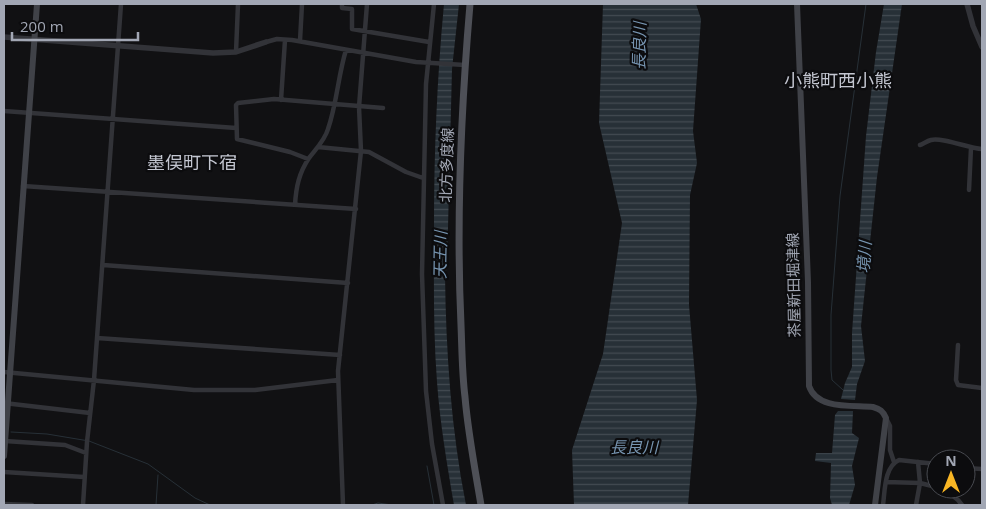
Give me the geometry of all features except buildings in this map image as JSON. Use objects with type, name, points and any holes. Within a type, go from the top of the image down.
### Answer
[{"type":"main road","points":[[4,456],[7,373],[36,4]]},
{"type":"main road","name":"北方多度線","points":[[470,4],[462,65],[459,289],[464,395],[470,446],[481,505]]},
{"type":"main road","name":"茶屋新田堀津線","points":[[797,4],[808,282],[808,381],[810,389],[817,400],[825,403],[879,408],[884,412],[886,418]]},
{"type":"main road","points":[[875,505],[886,418]]},
{"type":"street","points":[[83,505],[103,265],[121,4]]},
{"type":"street","points":[[236,52],[238,4]]},
{"type":"street","points":[[300,41],[302,4]]},
{"type":"street","points":[[342,4],[342,8],[352,9],[352,29],[429,42]]},
{"type":"street","points":[[343,505],[338,380],[361,151],[359,107],[367,4]]},
{"type":"street","points":[[434,4],[429,42],[430,64],[423,178],[422,274],[426,391],[432,444],[443,505]]},
{"type":"street","points":[[967,4],[982,48]]},
{"type":"street","points":[[4,37],[213,53],[236,52],[277,39],[300,41],[430,64],[462,65]]},
{"type":"street","points":[[281,100],[285,40]]},
{"type":"street","points":[[295,205],[296,184],[308,159],[328,131],[340,67],[346,50]]},
{"type":"street","points":[[308,159],[290,152],[237,139],[236,105],[238,103],[281,100],[383,108]]},
{"type":"street","points":[[4,111],[236,128]]},
{"type":"street","points":[[920,145],[931,140],[939,140],[982,149]]},
{"type":"street","points":[[318,147],[369,152],[406,172],[423,178]]},
{"type":"street","points":[[969,190],[971,148]]},
{"type":"street","points":[[23,186],[356,209]]},
{"type":"street","points":[[103,265],[348,283]]},
{"type":"street","points":[[97,338],[340,355]]},
{"type":"street","points":[[958,345],[956,380],[958,385],[982,388]]},
{"type":"street","points":[[7,373],[194,390],[255,390],[338,380]]},
{"type":"street","points":[[6,403],[90,413]]},
{"type":"street","points":[[886,418],[890,426],[890,450],[894,462]]},
{"type":"street","points":[[5,441],[65,445],[86,453]]},
{"type":"street","points":[[883,505],[889,469],[894,462],[898,460],[926,463]]},
{"type":"street","points":[[916,505],[920,484],[918,462]]},
{"type":"street","points":[[4,472],[84,477]]},
{"type":"street","points":[[886,482],[926,485]]},
{"type":"street","points":[[4,504],[32,505]]},
{"type":"water","name":"天王川","points":[[444,4],[459,4],[452,69],[447,267],[445,275],[450,390],[466,505],[454,505],[440,413],[435,343],[435,143]]},
{"type":"water","name":"長良川","points":[[603,4],[696,4],[701,19],[693,131],[697,163],[690,195],[689,305],[697,400],[688,505],[574,505],[572,450],[603,354],[622,223],[599,123]]},
{"type":"water","name":"境川","points":[[884,4],[902,4],[877,177],[861,326],[865,361],[857,384],[855,400],[841,399],[852,367],[852,333],[866,136]]},
{"type":"water","points":[[838,411],[853,411],[852,433],[859,438],[852,466],[855,485],[849,505],[832,505],[830,498],[831,463],[815,461],[816,453],[832,453],[835,415]]},
{"type":"waterway","points":[[843,390],[832,380],[831,315],[840,196],[866,4]]},
{"type":"waterway","points":[[11,432],[47,434],[89,441],[148,464],[195,498],[210,505]]},
{"type":"waterway","points":[[427,466],[434,505]]},
{"type":"waterway","points":[[156,505],[158,475]]},
{"type":"waterway","points":[[372,505],[378,503],[392,505]]},
{"type":"waterway","points":[[428,505],[433,505]]},
{"type":"district","name":"小熊町西小熊","points":[[838,81]]},
{"type":"district","name":"墨俣町下宿","points":[[192,163]]}]
